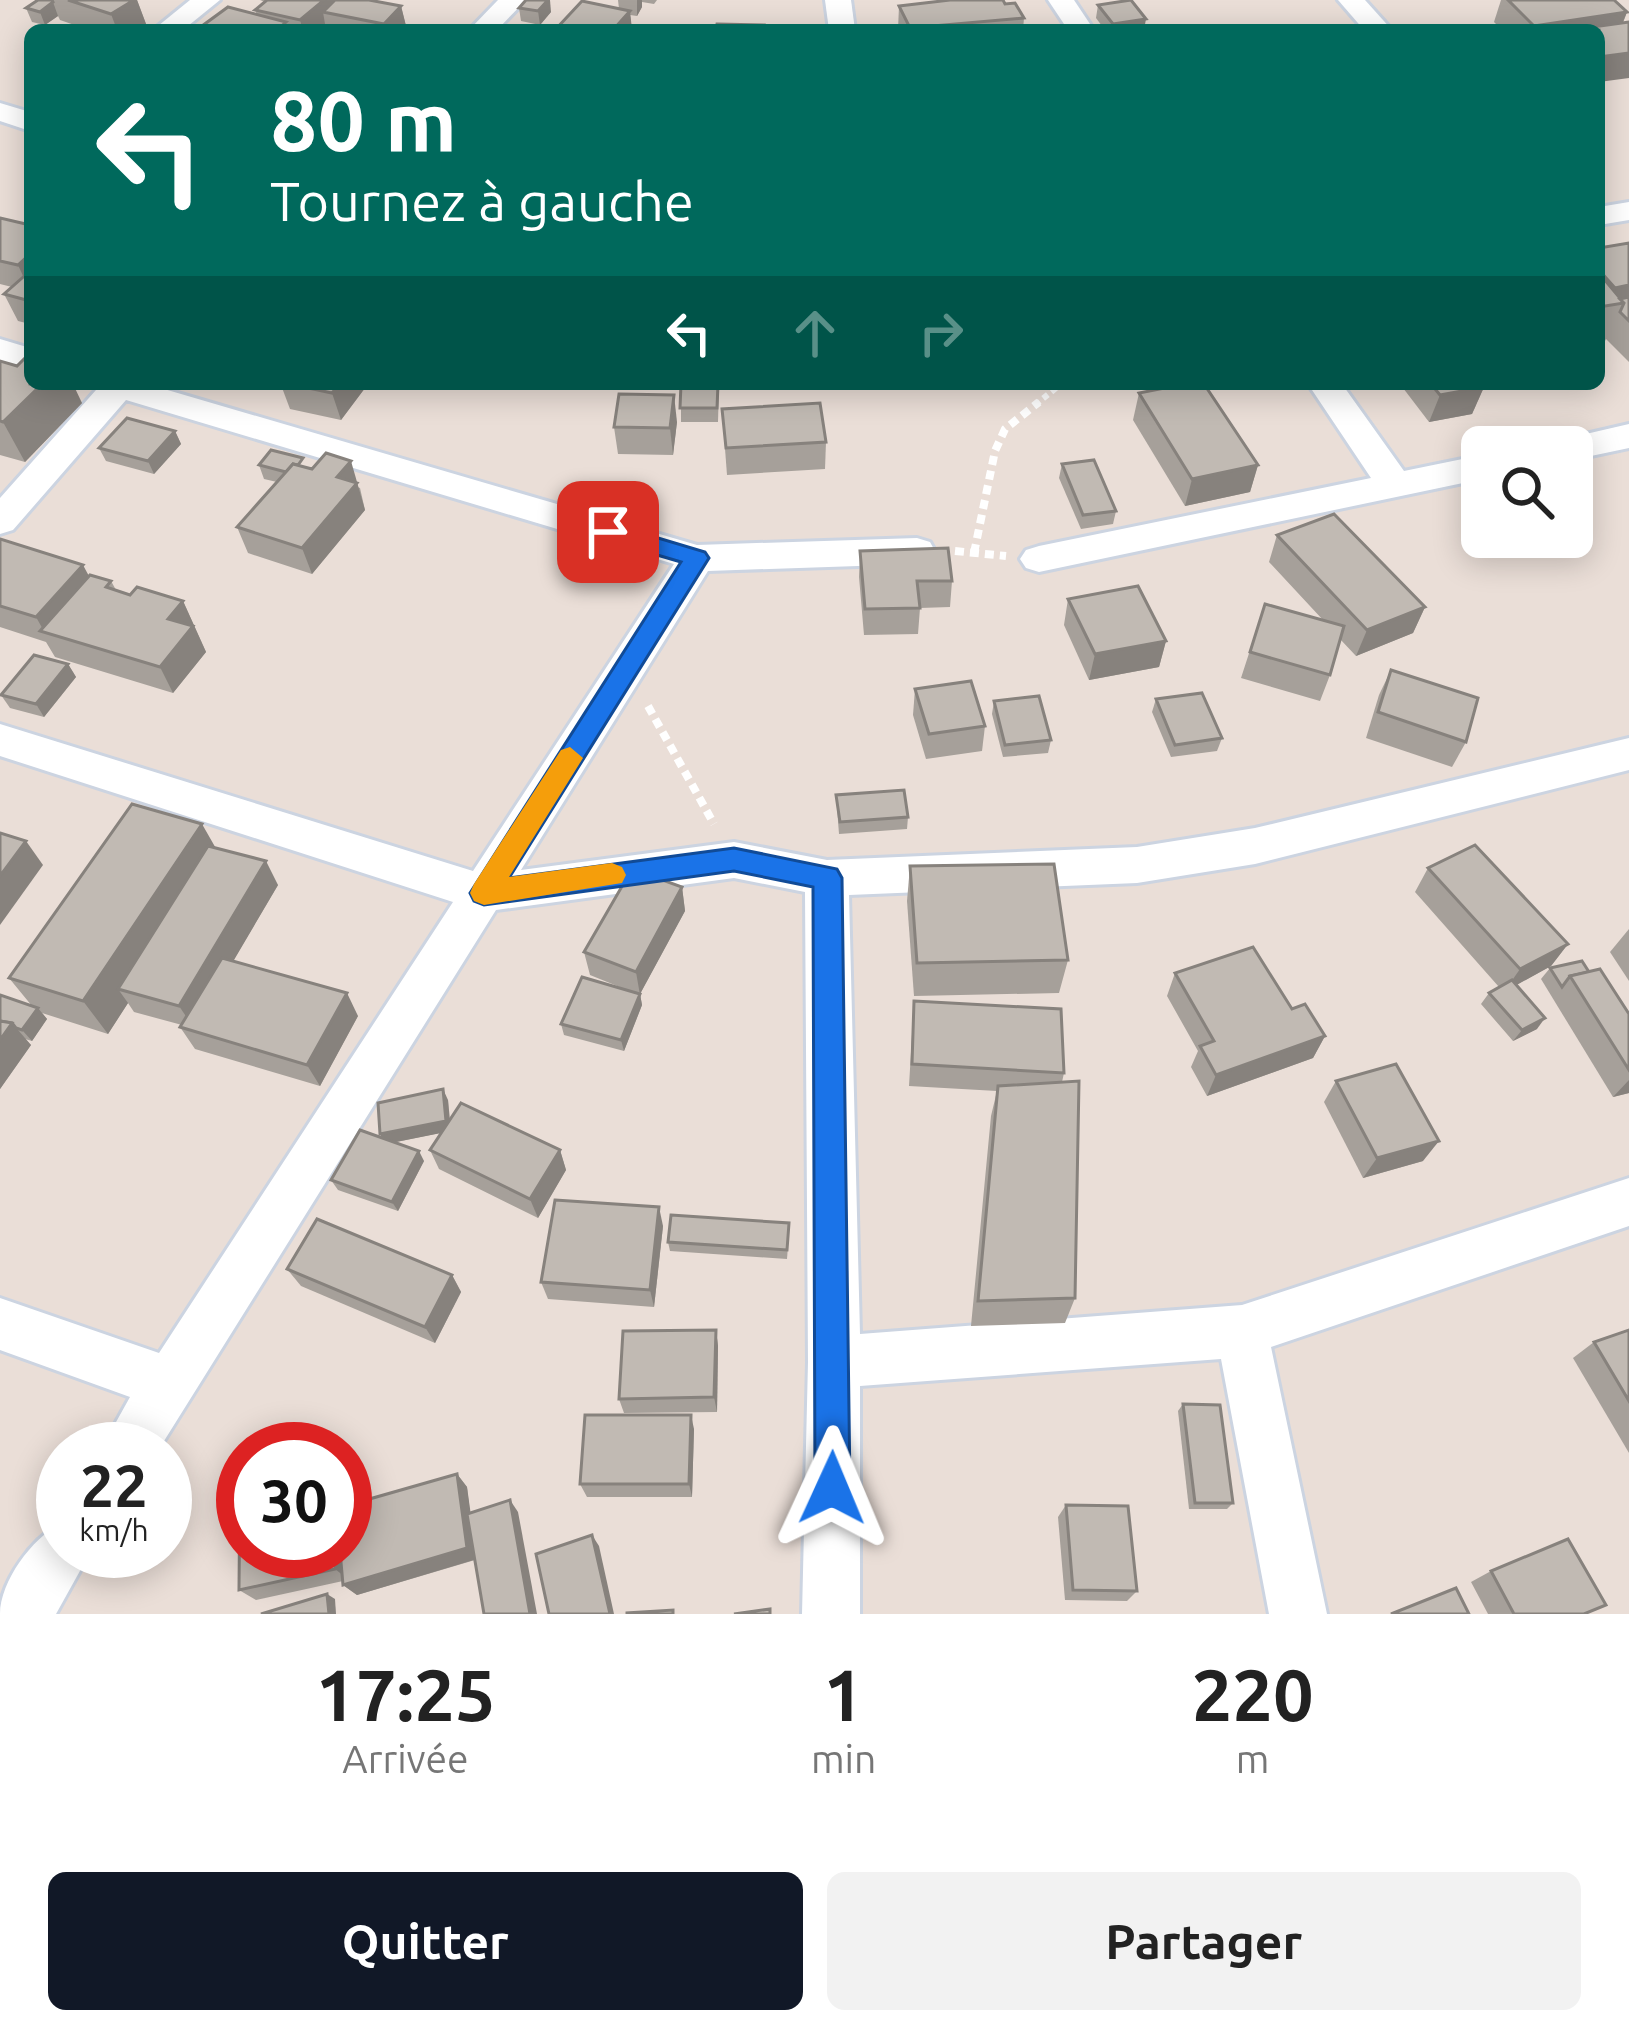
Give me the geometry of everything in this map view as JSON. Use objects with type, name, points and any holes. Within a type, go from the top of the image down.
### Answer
[{"type":"street","points":[[174,24],[207,0]]},
{"type":"street","points":[[488,24],[513,0]]},
{"type":"street","points":[[1351,0],[1373,24]]},
{"type":"street","points":[[0,521],[112,390]]},
{"type":"street","points":[[133,390],[697,558],[958,552]]},
{"type":"street","points":[[1329,390],[1395,485]]},
{"type":"street","points":[[1593,444],[1629,436]]},
{"type":"street","points":[[1040,559],[1461,471]]},
{"type":"street","points":[[145,1422],[697,558]]},
{"type":"street","points":[[0,740],[484,893],[734,860],[827,878],[1136,865],[1256,846],[1629,754]]},
{"type":"street","points":[[827,878],[834,1362],[831,1614]]},
{"type":"street","points":[[834,1362],[1242,1331],[1629,1202]]},
{"type":"street","points":[[0,1324],[170,1384]]},
{"type":"street","points":[[1242,1331],[1298,1614]]},
{"type":"street","points":[[23,1614],[46,1578]]},
{"type":"path","points":[[1040,559],[958,552],[1005,429],[1054,390]]},
{"type":"building","points":[[38,0],[53,2],[40,12],[26,8]]},
{"type":"building","points":[[68,0],[134,0],[111,14]]},
{"type":"building","points":[[267,0],[324,0],[300,20],[255,10]]},
{"type":"building","points":[[335,0],[401,6],[384,24],[323,12]]},
{"type":"building","points":[[526,0],[548,0],[538,11],[519,8]]},
{"type":"building","points":[[1003,0],[1015,3],[1024,18],[908,24],[899,6]]},
{"type":"building","points":[[1131,0],[1146,19],[1113,24],[1098,5]]},
{"type":"building","points":[[1508,0],[1614,0],[1627,12],[1547,24],[1532,24]]},
{"type":"building","points":[[582,1],[630,11],[618,24],[561,24]]},
{"type":"building","points":[[228,7],[286,22],[284,24],[205,24]]},
{"type":"building","points":[[1629,22],[1629,53],[1605,56],[1605,25]]},
{"type":"building","points":[[0,218],[24,224],[24,260],[18,265],[0,261]]},
{"type":"building","points":[[1629,243],[1629,285],[1615,288],[1605,277],[1605,247]]},
{"type":"building","points":[[24,276],[24,299],[4,294]]},
{"type":"building","points":[[1605,280],[1624,303],[1605,306]]},
{"type":"building","points":[[1629,297],[1629,321],[1620,312],[1624,303],[1620,299]]},
{"type":"building","points":[[24,359],[24,390],[36,390],[3,422],[0,361],[17,366]]},
{"type":"building","points":[[681,390],[718,390],[717,408],[680,408]]},
{"type":"building","points":[[1208,390],[1258,465],[1192,479],[1139,393]]},
{"type":"building","points":[[619,394],[674,395],[670,428],[614,427]]},
{"type":"building","points":[[820,403],[826,442],[726,448],[722,409]]},
{"type":"building","points":[[127,418],[175,431],[148,461],[99,448]]},
{"type":"building","points":[[271,450],[303,458],[286,472],[259,465]]},
{"type":"building","points":[[326,453],[351,461],[337,477],[357,483],[302,548],[237,527],[293,464],[312,469]]},
{"type":"building","points":[[1094,460],[1116,511],[1083,515],[1062,464]]},
{"type":"building","points":[[1334,514],[1425,607],[1367,630],[1277,535]]},
{"type":"building","points":[[0,539],[83,565],[36,617],[0,606]]},
{"type":"building","points":[[948,548],[952,581],[917,581],[920,608],[865,609],[860,551]]},
{"type":"building","points":[[90,575],[111,581],[106,587],[130,595],[137,587],[183,601],[168,619],[193,626],[160,667],[40,631]]},
{"type":"building","points":[[1138,586],[1166,641],[1095,654],[1068,599]]},
{"type":"building","points":[[1265,604],[1344,626],[1330,675],[1250,652]]},
{"type":"building","points":[[34,655],[68,664],[36,704],[1,695]]},
{"type":"building","points":[[1391,670],[1478,698],[1466,742],[1378,712]]},
{"type":"building","points":[[971,681],[985,726],[929,734],[915,689]]},
{"type":"building","points":[[1202,693],[1222,738],[1175,745],[1156,699]]},
{"type":"building","points":[[1039,696],[1051,740],[1005,745],[994,701]]},
{"type":"building","points":[[904,790],[908,817],[840,822],[836,795]]},
{"type":"building","points":[[132,804],[202,824],[83,1001],[9,978]]},
{"type":"building","points":[[0,833],[26,841],[0,876]]},
{"type":"building","points":[[1475,845],[1568,944],[1520,969],[1428,868]]},
{"type":"building","points":[[208,846],[266,861],[179,1006],[118,989]]},
{"type":"building","points":[[1054,864],[1068,960],[917,963],[910,866]]},
{"type":"building","points":[[632,869],[682,887],[636,972],[584,952]]},
{"type":"building","points":[[1253,947],[1292,1009],[1305,1004],[1325,1036],[1216,1075],[1200,1046],[1214,1041],[1175,973]]},
{"type":"building","points":[[222,958],[347,993],[307,1065],[180,1027]]},
{"type":"building","points":[[1582,961],[1589,972],[1570,976],[1562,987],[1550,968]]},
{"type":"building","points":[[1600,969],[1629,1014],[1629,1070],[1570,976]]},
{"type":"building","points":[[582,977],[640,994],[621,1040],[561,1024]]},
{"type":"building","points":[[1512,980],[1545,1018],[1522,1030],[1489,993]]},
{"type":"building","points":[[0,995],[38,1008],[22,1030],[0,1021]]},
{"type":"building","points":[[914,1001],[1061,1009],[1064,1073],[912,1064]]},
{"type":"building","points":[[0,1021],[12,1023],[0,1040]]},
{"type":"building","points":[[1396,1064],[1439,1141],[1377,1158],[1336,1081]]},
{"type":"building","points":[[1079,1081],[1075,1298],[978,1301],[998,1086]]},
{"type":"building","points":[[443,1089],[446,1121],[380,1134],[378,1103]]},
{"type":"building","points":[[461,1103],[560,1150],[530,1199],[430,1150]]},
{"type":"building","points":[[360,1130],[419,1151],[392,1202],[331,1180]]},
{"type":"building","points":[[555,1200],[659,1207],[650,1290],[541,1282]]},
{"type":"building","points":[[671,1215],[789,1223],[787,1250],[668,1242]]},
{"type":"building","points":[[317,1219],[452,1275],[425,1327],[287,1269]]},
{"type":"building","points":[[716,1330],[714,1397],[619,1399],[623,1331]]},
{"type":"building","points":[[1629,1330],[1629,1401],[1594,1342]]},
{"type":"building","points":[[1183,1404],[1220,1405],[1233,1503],[1195,1503]]},
{"type":"building","points":[[585,1415],[691,1415],[689,1484],[580,1484]]},
{"type":"building","points":[[457,1474],[467,1548],[372,1576],[372,1498]]},
{"type":"building","points":[[510,1500],[530,1614],[484,1614],[467,1514]]},
{"type":"building","points":[[1066,1505],[1128,1506],[1137,1591],[1073,1590]]},
{"type":"building","points":[[592,1535],[610,1614],[549,1614],[536,1554]]},
{"type":"building","points":[[1568,1539],[1606,1605],[1584,1614],[1514,1614],[1491,1571]]},
{"type":"building","points":[[239,1578],[294,1578],[239,1590]]},
{"type":"building","points":[[1456,1588],[1469,1614],[1391,1614]]},
{"type":"building","points":[[327,1594],[329,1614],[261,1614]]},
{"type":"building","points":[[673,1610],[673,1614],[627,1614],[627,1613]]},
{"type":"slow traffic","points":[[570,758],[484,893],[612,875]]},
{"type":"route","points":[[608,532],[697,558],[484,893],[734,860],[827,878],[832,1488]]}]
